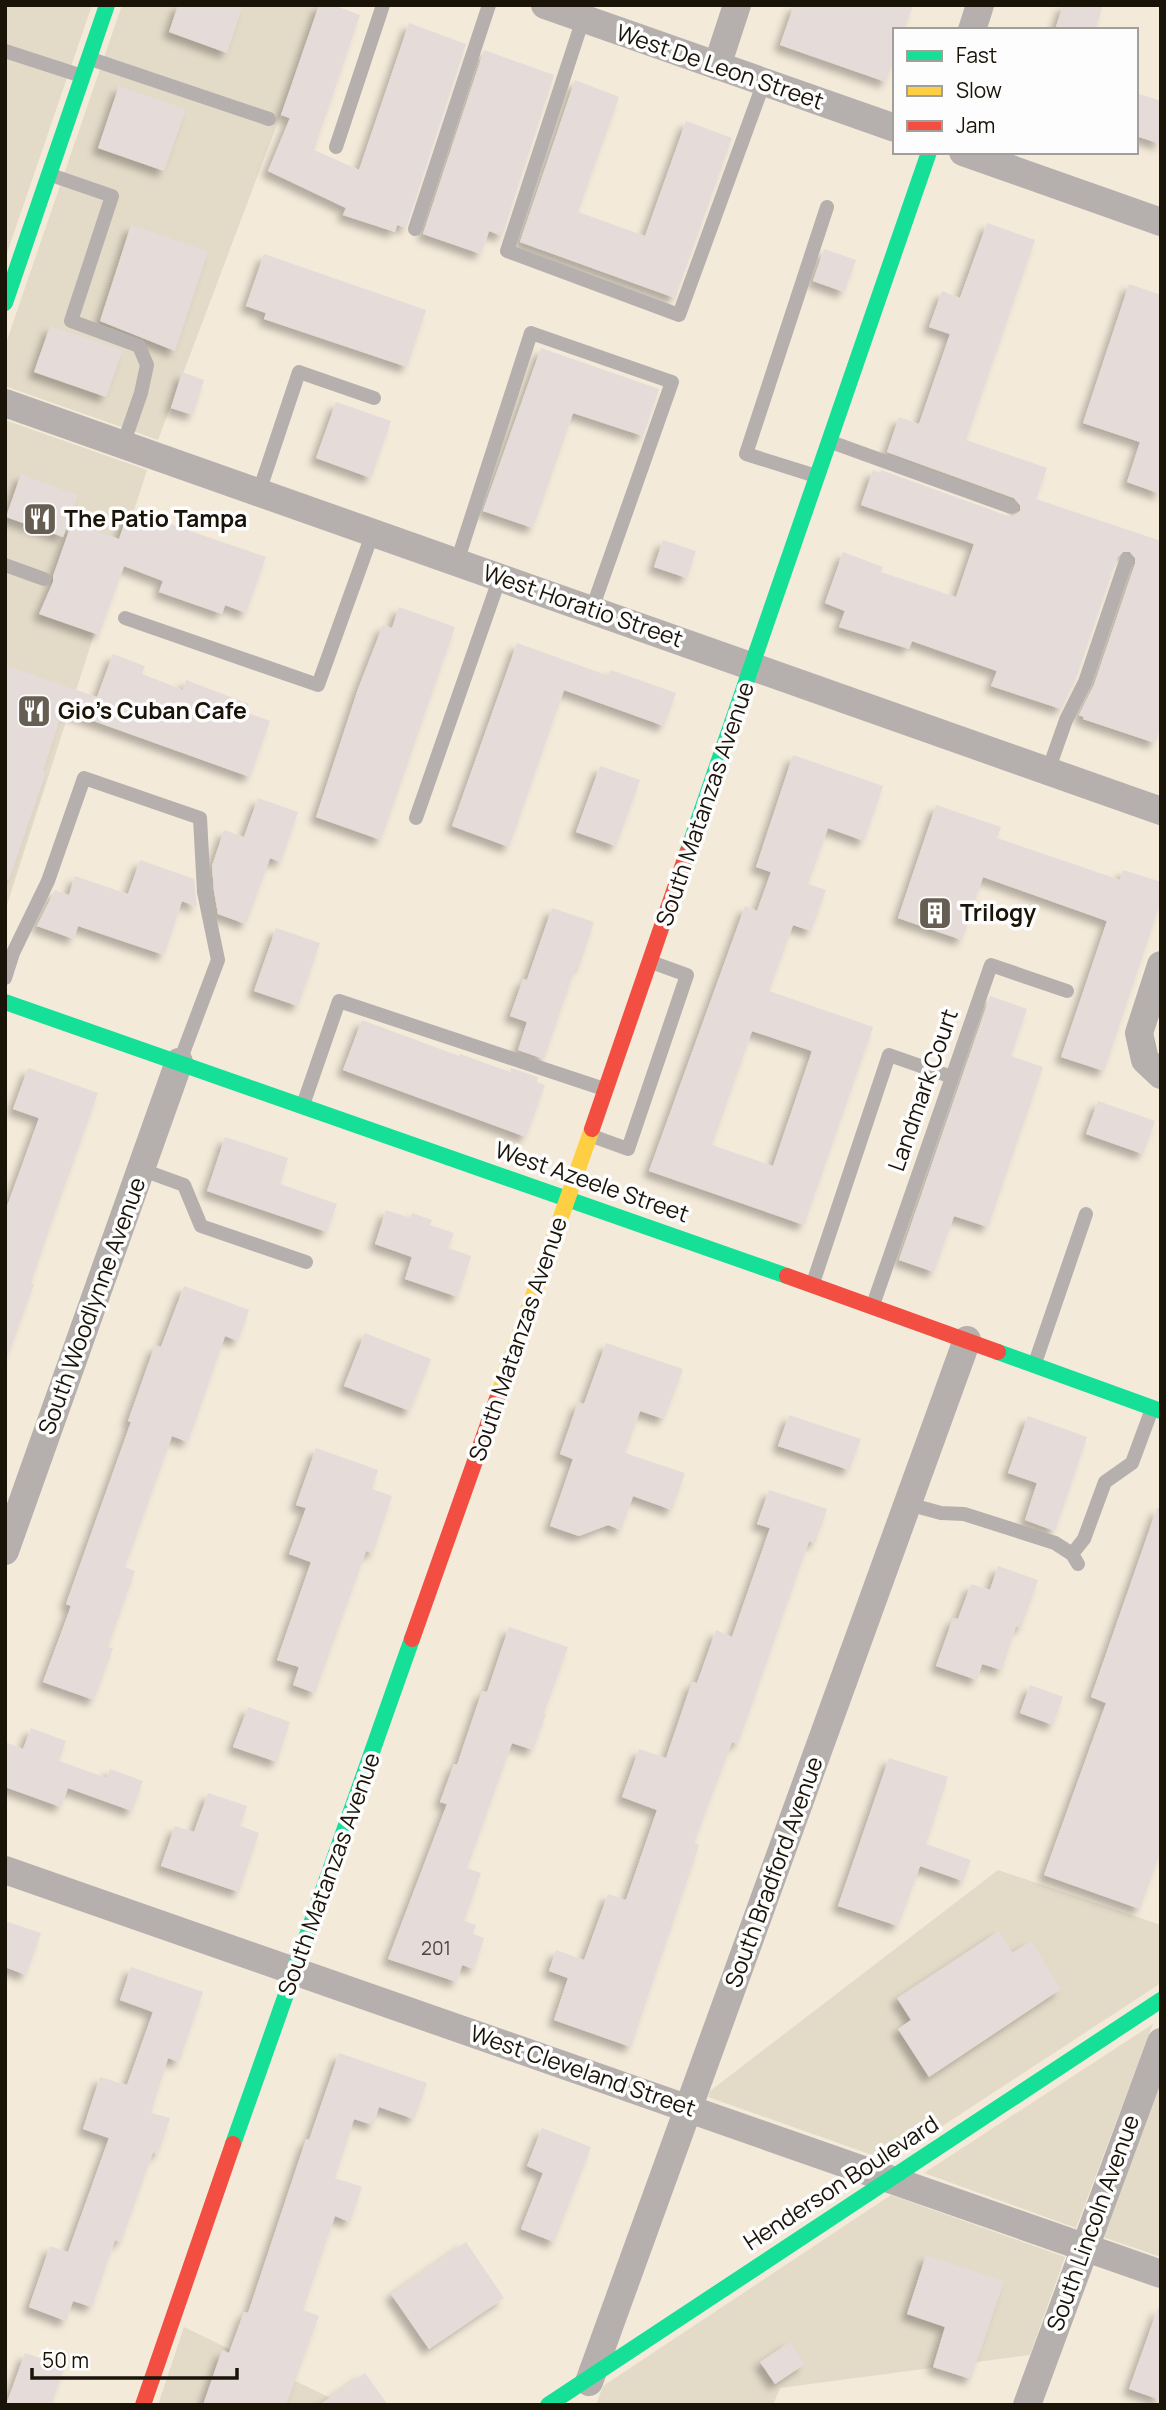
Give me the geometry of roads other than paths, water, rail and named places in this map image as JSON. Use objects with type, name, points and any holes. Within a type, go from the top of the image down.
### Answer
[{"type":"street","points":[[5,303],[107,5]]},
{"type":"street","points":[[717,66],[737,5]]},
{"type":"street","points":[[973,28],[980,5]]},
{"type":"street","name":"West De Leon Street","points":[[552,6],[893,127]]},
{"type":"street","name":"South Matanzas Avenue","points":[[143,2405],[199,2239],[590,1135],[928,154]]},
{"type":"street","points":[[969,154],[1161,222]]},
{"type":"street","name":"West Horatio Street","points":[[5,403],[1161,811]]},
{"type":"street","points":[[1161,965],[1139,1033],[1145,1060],[1161,1074]]},
{"type":"street","name":"West Azeele Street","points":[[5,1002],[813,1284],[1156,1410]]},
{"type":"street","name":"South Woodlynne Avenue","points":[[5,1551],[179,1062]]},
{"type":"street","name":"South Bradford Avenue","points":[[581,2405],[967,1340]]},
{"type":"street","name":"West Cleveland Street","points":[[5,1870],[1161,2274]]},
{"type":"street","name":"Henderson Boulevard","points":[[548,2405],[1161,2000]]},
{"type":"street","name":"South Lincoln Avenue","points":[[1027,2405],[1161,2042]]},
{"type":"lane","points":[[336,147],[383,5]]},
{"type":"lane","points":[[415,229],[489,5]]},
{"type":"lane","points":[[583,19],[507,251],[680,315],[764,82]]},
{"type":"lane","points":[[5,51],[83,77]]},
{"type":"lane","points":[[89,59],[269,119]]},
{"type":"lane","points":[[49,174],[112,196],[71,321],[139,346],[147,365],[141,393],[123,444]]},
{"type":"lane","points":[[817,477],[746,454],[827,207]]},
{"type":"lane","points":[[457,562],[531,333],[672,382],[592,609]]},
{"type":"lane","points":[[259,492],[299,372],[374,398]]},
{"type":"lane","points":[[829,442],[1011,507]]},
{"type":"lane","points":[[125,618],[318,685],[373,533]]},
{"type":"lane","points":[[1048,771],[1066,720],[1085,682],[1126,561]]},
{"type":"lane","points":[[5,565],[44,579]]},
{"type":"lane","points":[[416,818],[500,577]]},
{"type":"lane","points":[[5,978],[13,953],[48,881],[84,778],[200,818],[204,892],[218,960],[179,1062]]},
{"type":"lane","points":[[590,1135],[628,1149],[687,975],[650,961]]},
{"type":"lane","name":"Landmark Court","points":[[872,1306],[991,965],[1067,991]]},
{"type":"lane","points":[[303,1105],[339,1001],[605,1090]]},
{"type":"lane","points":[[813,1284],[889,1055],[952,1077]]},
{"type":"lane","points":[[140,1169],[184,1185],[201,1226],[306,1262]]},
{"type":"lane","points":[[1034,1365],[1086,1214]]},
{"type":"lane","points":[[908,1504],[941,1513],[964,1514],[1055,1543],[1075,1559],[1105,1482],[1132,1463],[1156,1410]]},
{"type":"place","name":"The Patio Tampa","points":[[40,519]]},
{"type":"place","name":"Gio's Cuban Cafe","points":[[34,711]]},
{"type":"place","name":"Trilogy","points":[[935,913]]}]
